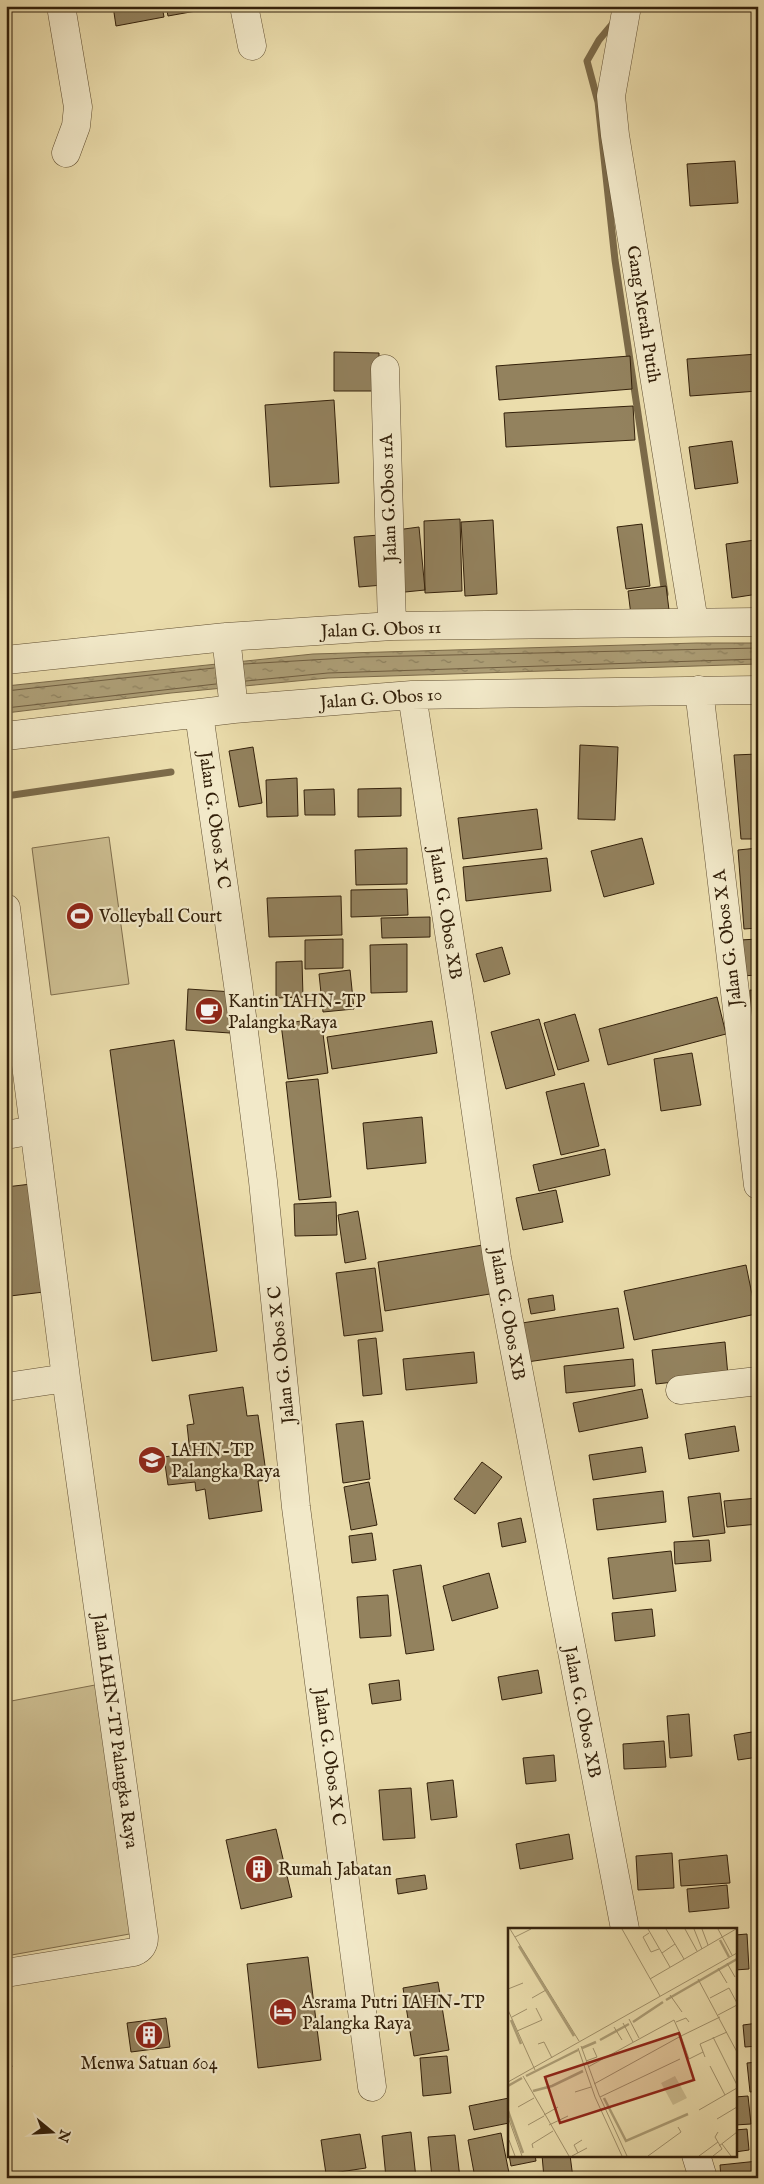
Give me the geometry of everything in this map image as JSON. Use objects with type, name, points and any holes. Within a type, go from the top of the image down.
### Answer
[{"type":"street","points":[[62,6],[78,107],[76,126],[66,153]]},
{"type":"street","points":[[244,6],[252,46]]},
{"type":"street","name":"Gang Merah Putih","points":[[627,6],[611,96],[615,135],[694,622]]},
{"type":"street","name":"Jalan G.Obos 11A","points":[[385,369],[392,626]]},
{"type":"street","name":"Jalan G. Obos 11","points":[[6,660],[231,674],[392,626],[758,622]]},
{"type":"street","name":"Jalan G. Obos 10","points":[[6,736],[199,714],[231,674],[412,695],[758,690]]},
{"type":"street","name":"Jalan G. Obos X A","points":[[698,690],[758,1185]]},
{"type":"street","name":"Jalan G. Obos XB","points":[[412,695],[462,1016],[496,1258],[626,1928]]},
{"type":"street","name":"Jalan G. Obos X C","points":[[199,714],[239,994],[263,1181],[296,1507],[372,2086]]},
{"type":"street","name":"Jalan IAHN-TP Palangka Raya","points":[[6,908],[15,1057],[34,1130],[66,1378],[144,1943],[140,1950],[134,1952],[6,1974]]},
{"type":"street","points":[[6,1135],[34,1130]]},
{"type":"street","points":[[6,1387],[66,1378]]},
{"type":"street","points":[[680,1390],[758,1381]]},
{"type":"street","points":[[696,2156],[703,2178]]},
{"type":"shaded area","name":"Volleyball Court","points":[[109,837],[129,984],[51,995],[32,848]]},
{"type":"shaded area","points":[[116,1681],[152,1930],[6,1956],[6,1702]]},
{"type":"water","points":[[697,643],[758,643],[758,664],[328,678],[171,693],[6,713],[6,686],[313,654]]},
{"type":"building","points":[[113,6],[162,6],[164,17],[116,26]]},
{"type":"building","points":[[166,6],[195,6],[196,11],[168,16]]},
{"type":"building","points":[[735,161],[738,203],[690,206],[687,164]]},
{"type":"building","points":[[334,352],[379,353],[379,391],[334,391]]},
{"type":"building","points":[[758,354],[758,391],[690,396],[687,359]]},
{"type":"building","points":[[630,356],[632,389],[499,400],[496,366]]},
{"type":"building","points":[[334,400],[339,483],[270,487],[265,405]]},
{"type":"building","points":[[633,406],[635,440],[506,447],[504,413]]},
{"type":"building","points":[[732,441],[738,483],[695,489],[689,447]]},
{"type":"building","points":[[460,519],[462,591],[425,593],[424,521]]},
{"type":"building","points":[[493,520],[497,594],[465,596],[461,522]]},
{"type":"building","points":[[642,524],[650,586],[626,589],[617,527]]},
{"type":"building","points":[[419,527],[425,590],[395,593],[389,531]]},
{"type":"building","points":[[379,535],[383,585],[359,587],[354,537]]},
{"type":"building","points":[[755,540],[758,594],[732,598],[726,544]]},
{"type":"building","points":[[666,586],[669,610],[631,615],[628,591]]},
{"type":"building","points":[[580,745],[618,747],[615,820],[578,819]]},
{"type":"building","points":[[253,747],[262,803],[239,807],[229,751]]},
{"type":"building","points":[[758,754],[758,839],[741,839],[734,755]]},
{"type":"building","points":[[297,778],[298,816],[267,817],[266,780]]},
{"type":"building","points":[[401,788],[401,816],[358,817],[358,789]]},
{"type":"building","points":[[334,789],[335,815],[305,815],[304,790]]},
{"type":"building","points":[[537,809],[542,849],[463,859],[458,818]]},
{"type":"building","points":[[642,838],[654,884],[604,897],[591,851]]},
{"type":"building","points":[[407,848],[407,884],[356,885],[355,850]]},
{"type":"building","points":[[758,848],[758,928],[744,929],[738,850]]},
{"type":"building","points":[[547,858],[551,891],[466,901],[463,867]]},
{"type":"building","points":[[407,889],[408,915],[351,917],[351,890]]},
{"type":"building","points":[[341,896],[342,935],[269,937],[267,898]]},
{"type":"building","points":[[430,917],[430,937],[382,938],[381,918]]},
{"type":"building","points":[[343,939],[343,968],[305,969],[305,940]]},
{"type":"building","points":[[758,939],[758,975],[741,976],[740,940]]},
{"type":"building","points":[[407,944],[407,992],[371,993],[370,945]]},
{"type":"building","points":[[502,947],[510,974],[484,982],[476,954]]},
{"type":"building","points":[[302,961],[303,997],[276,998],[276,962]]},
{"type":"building","points":[[350,970],[354,1009],[323,1012],[319,974]]},
{"type":"building","name":"Kantin IAHN-TP Palangka Raya","points":[[188,989],[233,992],[230,1033],[186,1030]]},
{"type":"building","points":[[750,990],[758,991],[758,1017],[750,1017]]},
{"type":"building","points":[[717,997],[726,1034],[608,1065],[599,1029]]},
{"type":"building","points":[[575,1014],[589,1061],[558,1070],[544,1023]]},
{"type":"building","points":[[321,1018],[328,1073],[288,1079],[281,1024]]},
{"type":"building","points":[[539,1019],[555,1075],[506,1089],[491,1032]]},
{"type":"building","points":[[432,1021],[437,1053],[332,1069],[327,1037]]},
{"type":"building","points":[[174,1040],[217,1351],[152,1361],[110,1050]]},
{"type":"building","points":[[692,1053],[701,1105],[661,1111],[654,1059]]},
{"type":"building","points":[[318,1079],[331,1197],[299,1200],[286,1082]]},
{"type":"building","points":[[584,1083],[599,1146],[561,1155],[546,1092]]},
{"type":"building","points":[[422,1117],[426,1163],[367,1169],[363,1123]]},
{"type":"building","points":[[605,1149],[610,1175],[539,1191],[533,1165]]},
{"type":"building","points":[[31,1184],[44,1292],[10,1296],[6,1268],[6,1187]]},
{"type":"building","points":[[556,1190],[563,1222],[523,1230],[516,1198]]},
{"type":"building","points":[[336,1202],[337,1235],[295,1236],[294,1204]]},
{"type":"building","points":[[358,1211],[366,1259],[345,1263],[338,1215]]},
{"type":"building","points":[[483,1245],[490,1294],[385,1311],[378,1262]]},
{"type":"building","points":[[746,1265],[756,1314],[634,1340],[624,1291]]},
{"type":"building","points":[[375,1268],[383,1331],[344,1336],[336,1273]]},
{"type":"building","points":[[553,1295],[555,1310],[531,1314],[528,1299]]},
{"type":"building","points":[[618,1308],[624,1348],[527,1362],[522,1323]]},
{"type":"building","points":[[376,1338],[382,1394],[363,1396],[358,1340]]},
{"type":"building","points":[[725,1342],[728,1376],[656,1384],[652,1350]]},
{"type":"building","points":[[474,1352],[477,1383],[406,1390],[403,1359]]},
{"type":"building","points":[[633,1359],[635,1386],[566,1393],[564,1366]]},
{"type":"building","points":[[243,1387],[247,1416],[258,1415],[267,1480],[258,1481],[262,1511],[209,1519],[205,1489],[196,1491],[195,1482],[168,1485],[164,1457],[190,1453],[187,1425],[194,1424],[189,1395]]},
{"type":"building","points":[[642,1389],[648,1418],[579,1432],[573,1403]]},
{"type":"building","points":[[363,1421],[370,1479],[343,1483],[336,1424]]},
{"type":"building","points":[[735,1426],[739,1451],[689,1459],[685,1434]]},
{"type":"building","points":[[642,1447],[646,1472],[593,1480],[589,1455]]},
{"type":"building","points":[[482,1462],[502,1477],[475,1514],[454,1499]]},
{"type":"building","points":[[369,1482],[377,1525],[351,1530],[344,1487]]},
{"type":"building","points":[[663,1491],[666,1522],[597,1530],[593,1499]]},
{"type":"building","points":[[720,1493],[725,1533],[693,1537],[688,1497]]},
{"type":"building","points":[[758,1498],[758,1524],[727,1527],[724,1501]]},
{"type":"building","points":[[521,1518],[526,1542],[502,1547],[498,1523]]},
{"type":"building","points":[[372,1533],[376,1560],[352,1563],[349,1536]]},
{"type":"building","points":[[709,1540],[711,1561],[675,1564],[674,1542]]},
{"type":"building","points":[[671,1551],[676,1591],[613,1599],[608,1558]]},
{"type":"building","points":[[421,1565],[434,1650],[406,1654],[393,1570]]},
{"type":"building","points":[[489,1573],[498,1608],[452,1621],[443,1586]]},
{"type":"building","points":[[388,1595],[391,1636],[360,1638],[357,1597]]},
{"type":"building","points":[[652,1609],[655,1636],[615,1641],[612,1613]]},
{"type":"building","points":[[538,1670],[542,1693],[502,1700],[498,1677]]},
{"type":"building","points":[[399,1680],[401,1700],[372,1704],[369,1684]]},
{"type":"building","points":[[689,1714],[692,1756],[670,1758],[667,1716]]},
{"type":"building","points":[[758,1731],[758,1757],[738,1760],[734,1735]]},
{"type":"building","points":[[664,1741],[666,1767],[624,1769],[623,1744]]},
{"type":"building","points":[[554,1755],[556,1781],[526,1784],[523,1758]]},
{"type":"building","points":[[453,1780],[457,1817],[431,1820],[427,1783]]},
{"type":"building","points":[[411,1788],[415,1838],[383,1840],[379,1790]]},
{"type":"building","name":"Rumah Jabatan","points":[[276,1829],[292,1897],[241,1909],[226,1840]]},
{"type":"building","points":[[569,1834],[573,1859],[520,1869],[516,1844]]},
{"type":"building","points":[[672,1853],[674,1888],[638,1890],[636,1856]]},
{"type":"building","points":[[727,1855],[730,1883],[681,1886],[679,1860]]},
{"type":"building","points":[[425,1875],[427,1889],[398,1894],[396,1879]]},
{"type":"building","points":[[727,1885],[729,1908],[689,1912],[687,1889]]},
{"type":"building","points":[[747,1934],[749,1969],[736,1970],[736,1935]]},
{"type":"building","name":"Asrama Putri IAHN-TP Palangka Raya","points":[[308,1957],[321,2060],[258,2068],[247,1964]]},
{"type":"building","points":[[438,1982],[449,2050],[414,2056],[403,1988]]},
{"type":"building","name":"Menwa Satuan 604","points":[[166,2018],[170,2047],[131,2052],[127,2023]]},
{"type":"building","points":[[758,2023],[758,2046],[745,2047],[743,2025]]},
{"type":"building","points":[[6,2038],[12,2067],[6,2068]]},
{"type":"building","points":[[447,2056],[451,2093],[423,2096],[420,2058]]},
{"type":"building","points":[[758,2062],[758,2091],[750,2092],[747,2063]]},
{"type":"building","points":[[748,2096],[751,2124],[736,2125],[736,2097]]},
{"type":"building","points":[[508,2098],[508,2123],[474,2130],[469,2106]]},
{"type":"building","points":[[747,2129],[749,2150],[736,2152],[736,2130]]},
{"type":"building","points":[[411,2132],[416,2178],[386,2178],[382,2136]]},
{"type":"building","points":[[501,2133],[510,2178],[475,2178],[468,2140]]},
{"type":"building","points":[[360,2134],[366,2168],[326,2174],[321,2140]]},
{"type":"building","points":[[455,2135],[460,2178],[432,2178],[428,2137]]},
{"type":"building","points":[[509,2156],[535,2156],[536,2161],[511,2166]]},
{"type":"building","points":[[542,2156],[570,2156],[573,2178],[544,2178]]},
{"type":"building","points":[[758,2161],[758,2178],[721,2178],[720,2165]]},
{"type":"waterway","points":[[614,22],[599,40],[587,61],[598,102],[615,260],[665,594]]},
{"type":"waterway","points":[[6,796],[171,772]]},
{"type":"place","name":"Volleyball Court","points":[[80,916]]},
{"type":"place","name":"Kantin IAHN-TP Palangka Raya","points":[[209,1011]]},
{"type":"place","name":"IAHN-TP Palangka Raya","points":[[152,1460]]},
{"type":"place","name":"Rumah Jabatan","points":[[259,1869]]},
{"type":"place","name":"Asrama Putri IAHN-TP Palangka Raya","points":[[283,2012]]},
{"type":"place","name":"Menwa Satuan 604","points":[[149,2035]]}]
